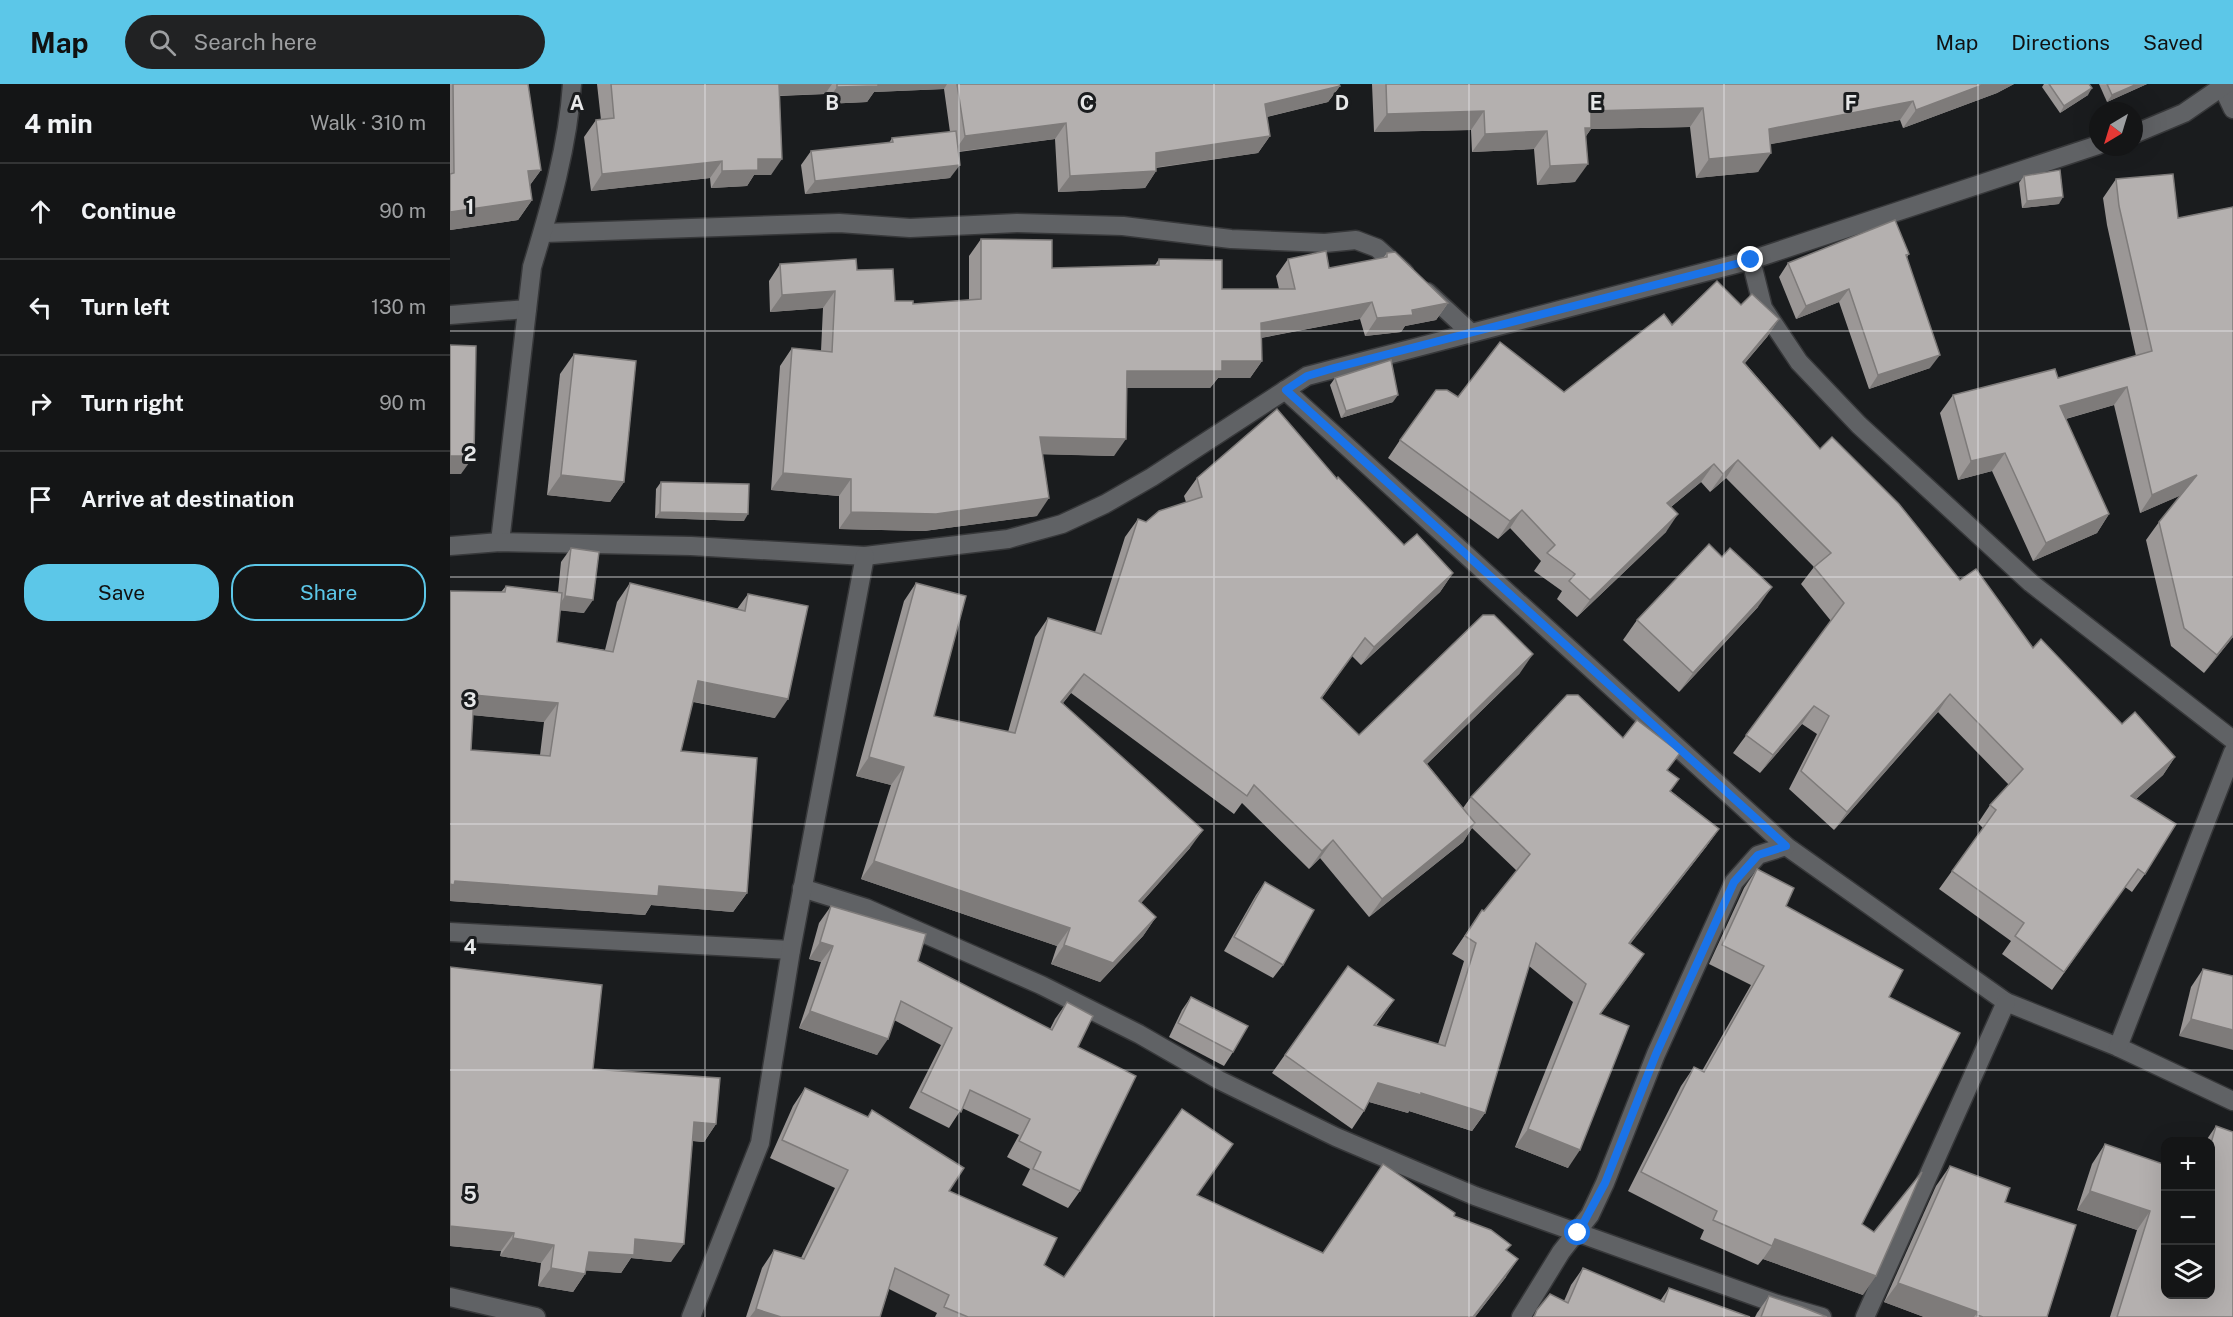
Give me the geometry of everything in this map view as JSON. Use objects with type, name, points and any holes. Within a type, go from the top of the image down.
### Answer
[{"type":"street","points":[[500,542],[532,267],[544,232],[571,108],[572,84]]},
{"type":"street","points":[[2143,130],[2184,113],[2224,85],[2233,109]]},
{"type":"street","points":[[450,546],[500,542],[691,546],[864,556],[1008,539],[1062,524],[1105,504],[1152,477],[1307,376],[1470,332],[1641,291],[1751,260],[2089,149]]},
{"type":"street","points":[[544,232],[839,223],[910,228],[1017,223],[1123,226],[1231,239],[1325,243],[1356,240],[1377,248],[1470,332]]},
{"type":"street","points":[[1751,260],[1763,308],[1799,362],[1859,424],[2031,583],[2233,740]]},
{"type":"street","points":[[450,315],[527,309]]},
{"type":"street","points":[[1286,390],[1786,846],[2006,1002],[2118,1047],[2233,1101]]},
{"type":"street","points":[[691,1317],[760,1143],[790,950],[864,556]]},
{"type":"street","points":[[2118,1047],[2233,752]]},
{"type":"street","points":[[1521,1317],[1561,1252],[1578,1233],[1605,1183],[1656,1054],[1734,882],[1758,855],[1786,846]]},
{"type":"street","points":[[802,888],[866,908],[1041,985],[1139,1034],[1219,1080],[1336,1137],[1475,1196],[1777,1304],[1822,1317]]},
{"type":"street","points":[[450,932],[790,950]]},
{"type":"street","points":[[1865,1317],[2006,1002]]},
{"type":"street","points":[[450,1297],[536,1317]]},
{"type":"building","points":[[453,84],[528,84],[541,170],[528,171],[532,200],[450,212],[450,174],[454,173]]},
{"type":"building","points":[[611,84],[779,84],[782,159],[758,159],[758,170],[722,171],[722,161],[602,174],[596,120],[614,118]]},
{"type":"building","points":[[837,84],[878,84],[878,86],[837,87]]},
{"type":"building","points":[[957,84],[1339,84],[1340,86],[1265,104],[1270,136],[1156,153],[1156,171],[1070,176],[1066,123],[965,136]]},
{"type":"building","points":[[1386,84],[1985,84],[1916,110],[1913,101],[1769,129],[1771,153],[1709,159],[1703,108],[1591,111],[1591,128],[1585,128],[1588,164],[1550,166],[1547,131],[1485,134],[1484,111],[1387,114]]},
{"type":"building","points":[[2049,84],[2089,84],[2092,88],[2064,106]]},
{"type":"building","points":[[2107,84],[2137,84],[2112,95]]},
{"type":"building","points":[[956,131],[960,165],[815,181],[811,151],[893,142],[892,138]]},
{"type":"building","points":[[2060,170],[2063,197],[2027,201],[2024,176]]},
{"type":"building","points":[[2173,174],[2178,218],[2233,207],[2233,635],[2217,655],[2184,628],[2159,522],[2197,475],[2152,495],[2127,387],[2060,406],[2109,514],[2046,543],[2005,453],[1971,461],[1953,395],[2055,369],[2058,378],[2152,351],[2119,206],[2116,179]]},
{"type":"building","points":[[1895,220],[1909,254],[1906,255],[1940,355],[1878,375],[1849,289],[1806,306],[1788,263]]},
{"type":"building","points":[[981,239],[1052,240],[1052,268],[1159,265],[1159,259],[1222,260],[1222,289],[1295,289],[1288,259],[1326,251],[1329,268],[1387,257],[1387,253],[1395,252],[1448,303],[1412,310],[1413,315],[1377,318],[1372,302],[1261,323],[1262,361],[1222,361],[1222,371],[1127,371],[1126,439],[1040,437],[1049,498],[936,514],[851,512],[851,479],[783,473],[792,348],[832,352],[835,291],[782,295],[780,264],[856,259],[857,270],[893,269],[895,301],[913,301],[913,304],[981,299]]},
{"type":"building","points":[[1717,281],[1741,305],[1752,294],[1779,319],[1743,362],[1820,449],[1832,437],[1899,504],[1960,580],[1976,569],[2033,648],[2041,639],[2122,724],[2135,712],[2175,757],[2131,796],[2176,824],[2145,874],[2138,869],[2064,972],[2015,936],[2024,923],[1952,871],[1996,810],[1990,805],[2023,769],[1950,694],[1847,812],[1801,771],[1829,716],[1814,706],[1773,755],[1746,735],[1844,603],[1814,567],[1831,553],[1738,460],[1723,474],[1714,464],[1667,503],[1678,514],[1590,600],[1569,581],[1575,574],[1547,553],[1555,545],[1522,510],[1510,521],[1400,440],[1436,390],[1447,390],[1458,397],[1500,342],[1564,392],[1664,314],[1672,325]]},
{"type":"building","points":[[450,345],[476,346],[474,456],[450,456]]},
{"type":"building","points":[[574,354],[636,361],[624,482],[561,475]]},
{"type":"building","points":[[1391,360],[1398,395],[1346,411],[1335,378]]},
{"type":"building","points":[[1277,409],[1337,479],[1338,477],[1404,545],[1417,534],[1453,573],[1374,647],[1365,638],[1321,698],[1359,735],[1483,615],[1494,615],[1533,654],[1424,761],[1475,823],[1382,899],[1333,840],[1322,851],[1254,785],[1247,796],[1084,674],[1061,702],[1203,830],[1139,901],[1156,917],[1113,963],[1064,945],[1070,928],[874,861],[904,767],[869,757],[916,583],[966,596],[934,716],[1015,733],[1048,618],[1101,634],[1138,519],[1146,522],[1159,511],[1202,497],[1197,478]]},
{"type":"building","points":[[661,482],[749,484],[748,514],[660,512]]},
{"type":"building","points":[[1709,544],[1722,557],[1730,548],[1772,587],[1693,673],[1637,620]]},
{"type":"building","points":[[571,548],[599,552],[593,600],[565,596]]},
{"type":"building","points":[[630,583],[745,611],[748,594],[808,606],[788,699],[698,681],[681,751],[757,758],[747,893],[659,886],[658,896],[455,881],[454,885],[450,884],[450,591],[505,592],[506,586],[562,593],[557,642],[613,652]],"holes":[[[474,695],[558,703],[550,756],[471,750]]]},
{"type":"building","points":[[1567,695],[1578,695],[1623,738],[1637,720],[1680,753],[1667,770],[1679,779],[1670,791],[1719,829],[1629,943],[1644,954],[1600,1014],[1629,1026],[1580,1150],[1528,1129],[1586,984],[1536,943],[1485,1113],[1421,1093],[1421,1095],[1378,1083],[1364,1111],[1285,1055],[1348,966],[1394,1000],[1374,1025],[1445,1046],[1476,943],[1465,936],[1482,910],[1484,911],[1530,854],[1471,797]]},
{"type":"building","points":[[1757,869],[1794,888],[1786,906],[1903,970],[1889,997],[1960,1033],[1862,1224],[1874,1232],[1922,1172],[1876,1276],[1775,1239],[1772,1246],[1713,1220],[1717,1211],[1641,1172],[1694,1067],[1704,1072],[1764,966],[1722,945]]},
{"type":"building","points":[[1265,882],[1314,910],[1283,965],[1234,937]]},
{"type":"building","points":[[831,906],[926,934],[918,961],[1052,1030],[1067,1002],[1093,1016],[1078,1047],[1136,1076],[1080,1191],[1033,1169],[1041,1152],[1019,1141],[1030,1119],[970,1090],[961,1112],[921,1092],[952,1028],[901,1001],[888,1039],[810,1011],[833,946],[820,942]]},
{"type":"building","points":[[450,967],[602,985],[593,1069],[720,1078],[716,1124],[694,1122],[684,1244],[635,1239],[634,1255],[589,1252],[585,1274],[551,1268],[554,1245],[513,1238],[514,1233],[450,1226]]},
{"type":"building","points":[[2203,969],[2233,976],[2233,1030],[2191,1019]]},
{"type":"building","points":[[1191,997],[1248,1026],[1233,1052],[1178,1023]]},
{"type":"building","points":[[805,1088],[868,1117],[872,1110],[964,1168],[949,1191],[1057,1238],[1044,1265],[1064,1277],[1182,1109],[1233,1144],[1197,1195],[1323,1253],[1383,1164],[1455,1213],[1454,1216],[1491,1230],[1511,1245],[1506,1250],[1518,1259],[1473,1317],[968,1317],[944,1307],[949,1295],[895,1268],[880,1317],[781,1317],[756,1309],[774,1250],[804,1259],[848,1170],[782,1140]]},
{"type":"building","points":[[2216,1126],[2233,1132],[2233,1317],[2117,1317],[2150,1211],[2090,1191],[2105,1144],[2161,1163],[2161,1299],[2215,1299],[2215,1137],[2213,1137]]},
{"type":"building","points":[[1950,1166],[2010,1188],[2005,1202],[2076,1225],[2047,1317],[1983,1317],[1977,1315],[1978,1312],[1898,1283]]},
{"type":"building","points":[[1583,1268],[1664,1302],[1669,1288],[1750,1317],[1534,1317],[1550,1294],[1568,1303]]},
{"type":"building","points":[[1769,1296],[1802,1307],[1827,1317],[1761,1317]]},
{"type":"route","points":[[1578,1233],[1590,1215],[1605,1183],[1656,1054],[1734,882],[1746,865],[1758,855],[1786,846],[1286,390],[1307,376],[1334,368],[1470,332],[1641,291],[1751,260]]}]
